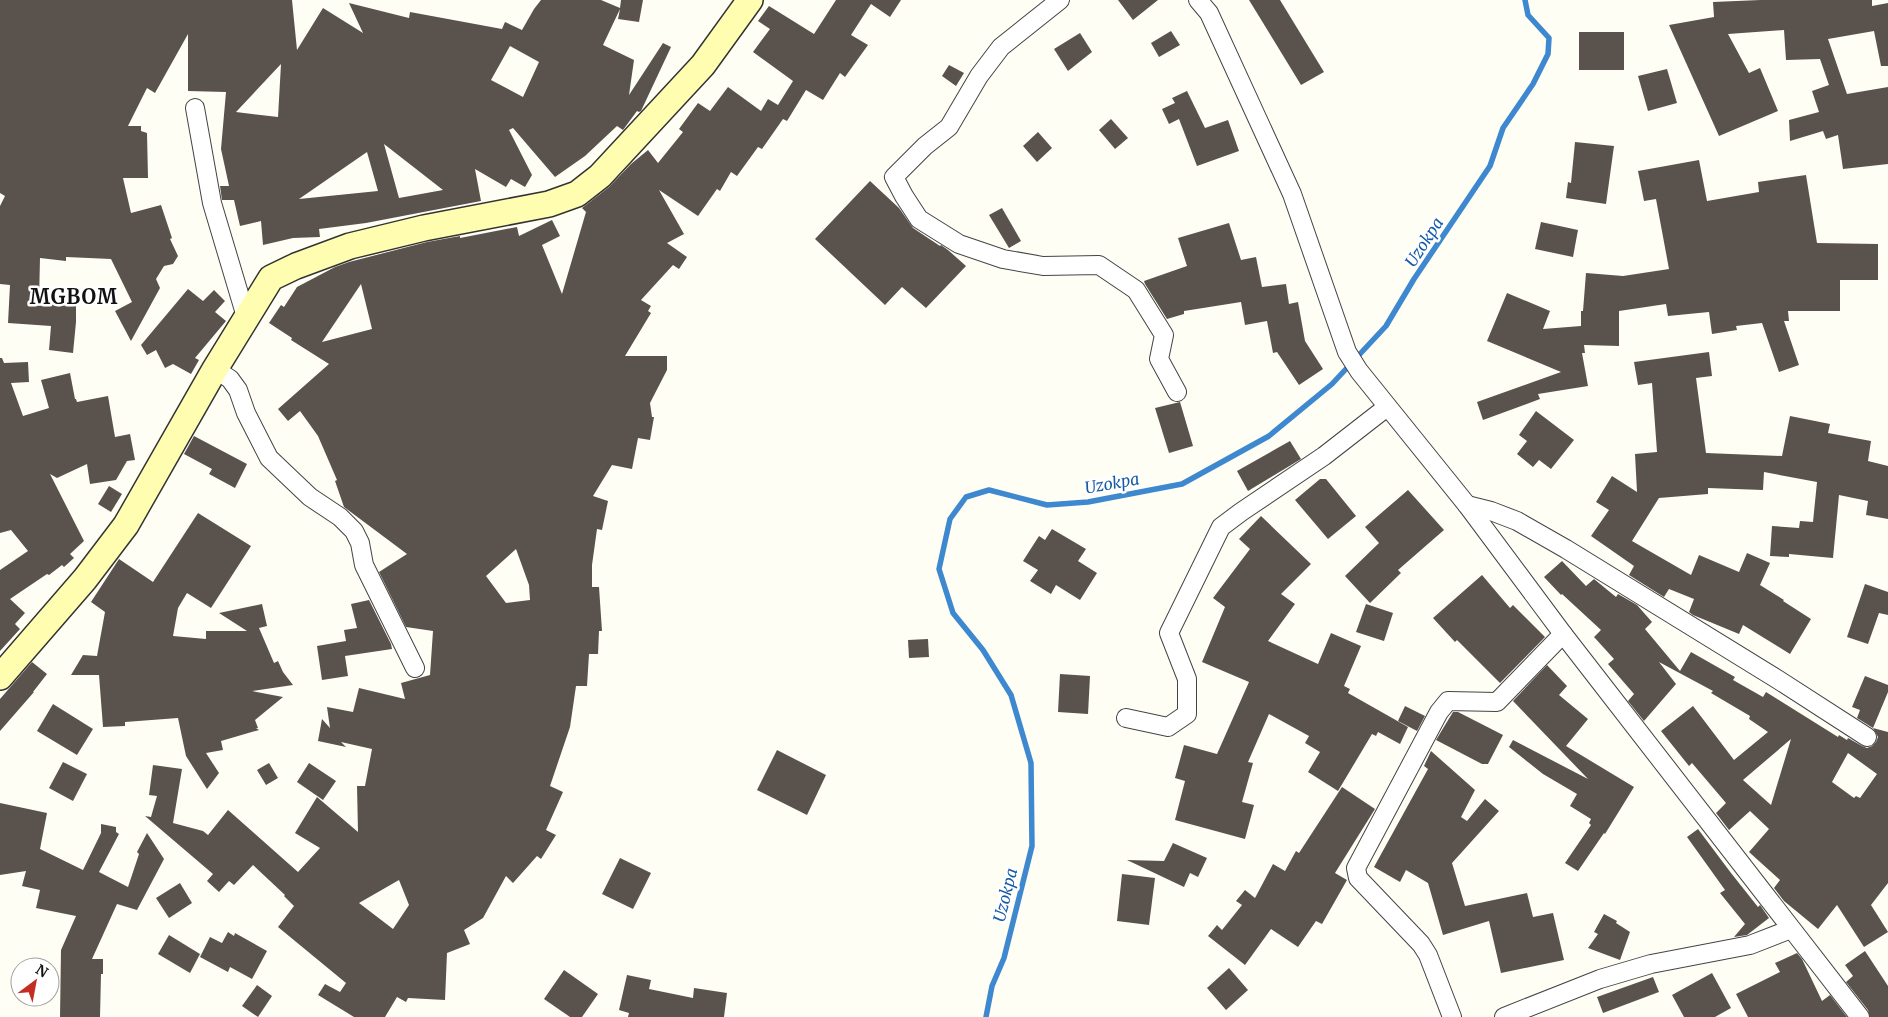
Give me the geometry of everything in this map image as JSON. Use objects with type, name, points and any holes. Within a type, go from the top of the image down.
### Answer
[{"type":"main road","points":[[1,674],[86,579],[126,525],[246,317],[271,278],[296,266],[350,246],[424,228],[548,204],[577,194],[607,169],[703,65],[750,0]]},
{"type":"street","points":[[1060,0],[1001,48],[979,76],[949,127],[925,146],[894,177],[919,219],[959,244],[1003,259],[1043,266],[1099,265],[1136,290],[1164,335],[1159,359],[1177,392]]},
{"type":"street","points":[[1198,0],[1209,13],[1292,194],[1347,352],[1359,371],[1467,505],[1563,634],[1860,1017]]},
{"type":"street","points":[[195,108],[212,203],[246,317]]},
{"type":"street","points":[[216,369],[230,379],[238,390],[246,413],[269,458],[310,497],[340,517],[354,530],[360,543],[364,565],[415,668]]},
{"type":"street","points":[[1126,718],[1168,727],[1187,714],[1187,679],[1169,633],[1221,528],[1241,512],[1324,456],[1387,407]]},
{"type":"street","points":[[1467,505],[1491,511],[1517,521],[1566,549],[1777,679],[1867,738]]},
{"type":"street","points":[[1452,1017],[1428,955],[1421,944],[1358,878],[1356,868],[1439,712],[1448,701],[1497,702],[1563,634]]},
{"type":"street","points":[[1504,1017],[1600,979],[1651,964],[1750,946],[1791,929]]},
{"type":"building","points":[[0,0],[292,0],[297,50],[323,8],[363,33],[349,3],[409,18],[410,12],[502,29],[505,22],[522,30],[541,0],[601,0],[620,8],[621,0],[643,0],[639,22],[618,19],[620,9],[603,45],[634,60],[629,95],[663,43],[671,47],[641,111],[637,111],[623,130],[617,126],[585,156],[555,177],[513,128],[509,130],[532,175],[525,187],[511,179],[506,187],[475,169],[481,201],[366,223],[319,229],[320,237],[293,238],[263,245],[261,221],[240,226],[234,200],[222,200],[220,186],[229,186],[221,149],[226,92],[188,91],[188,34],[155,93],[147,88],[128,126],[141,126],[141,131],[147,133],[148,178],[123,178],[131,213],[161,205],[172,238],[170,239],[178,256],[173,264],[164,266],[156,279],[160,288],[131,341],[115,311],[132,302],[111,259],[66,257],[66,261],[40,258],[39,302],[76,300],[73,353],[49,350],[51,326],[8,323],[10,285],[0,284],[0,206],[5,196],[0,193]],"holes":[[[510,46],[539,62],[523,97],[491,80]],[[281,64],[278,117],[236,112]],[[384,144],[443,190],[399,198]],[[367,152],[378,191],[299,199]]]},
{"type":"building","points":[[836,0],[901,0],[890,17],[871,4],[851,35],[868,45],[845,77],[840,73],[823,100],[806,90],[787,121],[783,119],[762,149],[758,147],[737,176],[731,172],[720,191],[717,189],[698,216],[659,190],[684,234],[667,243],[687,257],[679,269],[673,265],[641,300],[651,306],[648,311],[651,313],[625,356],[667,356],[667,370],[650,403],[652,417],[654,417],[650,440],[638,438],[632,469],[612,465],[593,496],[608,501],[602,530],[597,529],[592,565],[592,587],[599,587],[602,631],[599,631],[598,654],[589,654],[587,686],[576,686],[570,727],[550,786],[563,792],[546,830],[556,835],[541,859],[537,856],[513,883],[506,876],[483,918],[464,930],[470,944],[447,953],[445,1000],[408,998],[406,1002],[397,997],[385,1017],[354,1017],[318,995],[325,984],[340,992],[346,983],[278,927],[294,906],[285,895],[253,865],[234,885],[229,881],[219,892],[207,881],[213,874],[145,816],[151,817],[157,796],[149,795],[153,765],[182,769],[173,823],[203,831],[208,835],[228,810],[298,872],[320,848],[295,833],[317,797],[358,832],[357,786],[365,786],[372,749],[341,742],[346,747],[318,741],[322,719],[330,728],[327,707],[353,712],[359,688],[405,699],[401,683],[430,675],[433,631],[406,627],[379,572],[407,554],[344,507],[335,481],[337,480],[318,436],[300,411],[288,421],[278,409],[329,364],[291,340],[292,338],[269,323],[281,305],[284,307],[297,287],[335,267],[427,242],[460,236],[460,238],[517,227],[519,236],[552,220],[560,236],[542,245],[562,294],[586,212],[582,208],[609,187],[631,164],[648,150],[658,163],[683,132],[679,129],[698,103],[710,111],[728,87],[761,111],[768,99],[778,105],[793,81],[753,52],[770,29],[758,21],[769,6],[814,34]],"holes":[[[361,284],[372,329],[322,342]],[[516,549],[529,585],[530,600],[506,603],[486,576]],[[399,880],[409,905],[393,929],[359,903]]]},
{"type":"building","points":[[1118,0],[1158,0],[1133,20]]},
{"type":"building","points":[[1249,0],[1280,0],[1324,72],[1301,85]]},
{"type":"building","points":[[1872,0],[1872,6],[1888,3],[1888,66],[1881,66],[1874,31],[1828,39],[1847,94],[1888,87],[1888,164],[1843,169],[1838,135],[1826,139],[1823,131],[1790,141],[1789,120],[1819,112],[1812,91],[1829,85],[1820,59],[1786,60],[1784,30],[1728,34],[1749,73],[1760,68],[1778,111],[1719,136],[1669,25],[1714,17],[1713,2]]},
{"type":"building","points":[[1171,31],[1180,45],[1159,57],[1151,43]]},
{"type":"building","points":[[1579,32],[1624,32],[1624,70],[1579,70]]},
{"type":"building","points":[[1080,33],[1092,52],[1068,71],[1054,49]]},
{"type":"building","points":[[949,65],[964,73],[956,86],[942,76]]},
{"type":"building","points":[[1667,69],[1677,103],[1648,111],[1638,76]]},
{"type":"building","points":[[1187,91],[1205,128],[1228,120],[1239,151],[1197,166],[1179,119],[1169,124],[1162,109],[1175,103],[1172,98]]},
{"type":"building","points":[[1111,119],[1128,138],[1115,149],[1099,130]]},
{"type":"building","points":[[1038,132],[1052,148],[1037,162],[1023,146]]},
{"type":"building","points":[[1575,142],[1614,146],[1606,204],[1566,198],[1568,182],[1571,183]]},
{"type":"building","points":[[1699,160],[1707,201],[1759,192],[1758,182],[1806,175],[1817,243],[1878,244],[1878,280],[1840,280],[1840,311],[1788,311],[1789,321],[1784,321],[1799,365],[1779,372],[1762,323],[1736,326],[1737,330],[1712,334],[1709,312],[1668,316],[1666,304],[1619,311],[1619,346],[1584,345],[1585,353],[1582,353],[1588,386],[1538,394],[1540,399],[1483,420],[1477,402],[1561,372],[1487,341],[1507,293],[1550,311],[1543,329],[1581,326],[1586,273],[1623,276],[1669,269],[1656,199],[1644,201],[1638,171]]},
{"type":"building","points":[[870,181],[899,208],[913,228],[948,250],[966,266],[926,308],[902,287],[885,305],[815,239]]},
{"type":"building","points":[[1002,208],[1021,241],[1009,248],[989,215]]},
{"type":"building","points":[[1541,222],[1578,230],[1573,257],[1535,249]]},
{"type":"building","points":[[1229,223],[1241,260],[1256,257],[1262,287],[1286,284],[1289,304],[1298,302],[1305,341],[1323,369],[1299,385],[1277,352],[1273,353],[1267,321],[1245,325],[1241,302],[1184,311],[1184,314],[1167,319],[1145,284],[1144,281],[1187,266],[1178,238]]},
{"type":"building","points":[[188,289],[203,301],[214,290],[225,301],[215,312],[226,321],[195,358],[199,360],[191,374],[173,364],[165,368],[156,350],[147,355],[141,345]]},
{"type":"building","points":[[1709,352],[1712,376],[1696,378],[1706,453],[1782,456],[1790,416],[1830,424],[1828,433],[1871,441],[1868,461],[1888,466],[1888,519],[1866,515],[1868,501],[1839,495],[1833,558],[1789,554],[1789,557],[1770,556],[1772,526],[1799,528],[1800,521],[1813,522],[1817,482],[1764,472],[1763,490],[1708,488],[1708,494],[1659,498],[1632,541],[1691,575],[1699,555],[1739,572],[1747,553],[1770,563],[1760,585],[1811,619],[1790,654],[1743,625],[1739,634],[1693,615],[1689,612],[1694,599],[1669,589],[1664,597],[1629,575],[1634,566],[1591,536],[1609,510],[1596,502],[1612,476],[1637,492],[1635,454],[1657,452],[1652,383],[1638,385],[1634,362]]},
{"type":"building","points":[[0,358],[2,358],[4,363],[28,362],[29,382],[11,383],[23,416],[49,408],[41,380],[70,373],[77,402],[108,396],[115,437],[130,434],[135,460],[127,461],[116,480],[90,484],[87,464],[57,478],[50,474],[84,541],[70,554],[74,558],[64,567],[62,565],[10,599],[25,613],[15,624],[20,629],[0,651],[0,570],[28,551],[11,530],[0,533]]},
{"type":"building","points":[[1180,402],[1193,446],[1169,453],[1155,408]]},
{"type":"building","points":[[1536,411],[1574,440],[1551,469],[1539,460],[1533,467],[1517,454],[1527,441],[1519,435]]},
{"type":"building","points":[[194,436],[247,464],[235,488],[209,474],[212,469],[184,454]]},
{"type":"building","points":[[1290,441],[1301,459],[1248,491],[1237,471]]},
{"type":"building","points":[[1320,479],[1326,479],[1356,516],[1328,539],[1295,500]]},
{"type":"building","points":[[109,486],[122,494],[111,512],[98,504]]},
{"type":"building","points":[[1408,490],[1444,530],[1398,570],[1401,573],[1370,603],[1345,576],[1379,543],[1365,527]]},
{"type":"building","points":[[198,513],[251,546],[211,608],[187,593],[178,608],[173,636],[206,639],[206,631],[247,631],[219,613],[262,604],[267,626],[259,628],[274,663],[278,661],[283,672],[293,685],[252,691],[283,697],[255,720],[258,728],[256,728],[259,730],[221,741],[223,750],[206,753],[219,773],[207,789],[186,756],[178,718],[125,722],[125,726],[103,727],[99,675],[71,675],[83,655],[97,656],[105,612],[91,602],[119,559],[153,582]]},
{"type":"building","points":[[1261,516],[1311,564],[1281,594],[1295,604],[1268,641],[1318,664],[1331,633],[1361,646],[1344,686],[1350,689],[1348,693],[1408,727],[1400,744],[1378,732],[1376,736],[1372,734],[1338,791],[1308,772],[1320,752],[1305,743],[1309,736],[1269,714],[1248,762],[1253,763],[1242,802],[1254,805],[1245,839],[1175,820],[1185,781],[1175,778],[1184,745],[1217,754],[1249,682],[1202,662],[1225,607],[1213,598],[1250,549],[1239,539]]},
{"type":"building","points":[[1052,529],[1086,549],[1078,561],[1097,573],[1080,600],[1056,585],[1051,594],[1030,581],[1038,570],[1023,561],[1039,536],[1045,540]]},
{"type":"building","points":[[1562,561],[1586,586],[1594,579],[1616,597],[1618,594],[1637,605],[1652,622],[1645,629],[1680,671],[1691,652],[1735,677],[1733,680],[1763,697],[1766,692],[1838,737],[1839,735],[1847,740],[1848,738],[1867,748],[1876,742],[1878,737],[1873,728],[1888,732],[1888,883],[1871,905],[1888,932],[1864,947],[1837,905],[1818,929],[1784,901],[1774,888],[1780,880],[1749,852],[1769,829],[1750,811],[1729,830],[1716,813],[1726,803],[1692,763],[1689,766],[1661,731],[1693,706],[1734,760],[1768,732],[1749,719],[1750,716],[1711,693],[1713,691],[1659,662],[1676,684],[1644,721],[1628,701],[1634,694],[1608,664],[1614,659],[1594,637],[1601,630],[1561,595],[1544,577]],"holes":[[[1791,739],[1771,805],[1743,780]],[[1848,753],[1877,774],[1860,798],[1856,796],[1854,798],[1832,782]]]},
{"type":"building","points":[[1482,575],[1510,608],[1513,605],[1545,637],[1500,683],[1457,640],[1455,642],[1433,618]]},
{"type":"building","points":[[1865,584],[1888,592],[1888,615],[1879,613],[1868,644],[1847,637]]},
{"type":"building","points":[[369,600],[392,649],[345,656],[348,676],[322,680],[317,646],[346,641],[344,630],[357,628],[351,604]]},
{"type":"building","points":[[1366,604],[1393,613],[1384,641],[1356,632]]},
{"type":"building","points":[[928,639],[929,657],[909,658],[908,640]]},
{"type":"building","points":[[32,662],[47,674],[0,731],[0,699]]},
{"type":"building","points":[[1547,665],[1567,686],[1559,695],[1588,719],[1566,746],[1634,787],[1605,834],[1578,871],[1565,863],[1591,825],[1589,823],[1591,819],[1570,806],[1577,794],[1543,774],[1509,747],[1513,740],[1588,779],[1513,701]]},
{"type":"building","points":[[1060,674],[1090,676],[1088,714],[1058,712]]},
{"type":"building","points":[[1865,676],[1888,685],[1888,692],[1873,728],[1857,718],[1860,710],[1852,707]]},
{"type":"building","points":[[53,704],[93,729],[77,755],[37,731]]},
{"type":"building","points":[[1405,706],[1425,716],[1417,731],[1398,721]]},
{"type":"building","points":[[1453,712],[1458,712],[1503,735],[1488,764],[1482,764],[1436,740]]},
{"type":"building","points":[[777,750],[826,775],[807,815],[757,790]]},
{"type":"building","points":[[1431,751],[1475,790],[1461,817],[1467,821],[1485,799],[1499,811],[1452,863],[1465,906],[1527,893],[1533,917],[1553,913],[1564,960],[1501,973],[1489,921],[1443,935],[1428,883],[1406,870],[1400,882],[1374,867],[1428,769],[1424,766]]},
{"type":"building","points":[[63,762],[87,774],[73,801],[49,788]]},
{"type":"building","points":[[269,763],[278,778],[266,785],[257,770]]},
{"type":"building","points":[[309,763],[336,781],[323,800],[297,782]]},
{"type":"building","points":[[1342,787],[1375,809],[1335,873],[1347,880],[1322,924],[1316,921],[1298,947],[1271,929],[1245,965],[1208,936],[1217,925],[1222,930],[1242,905],[1236,901],[1245,890],[1255,898],[1273,864],[1285,871],[1296,851],[1299,853]]},
{"type":"building","points":[[0,803],[47,813],[40,849],[83,870],[101,833],[101,824],[116,827],[116,832],[119,834],[99,872],[128,887],[139,854],[137,852],[147,833],[164,859],[137,910],[117,904],[92,959],[103,959],[100,1017],[60,1017],[61,950],[76,916],[36,908],[40,890],[22,886],[26,871],[0,875]]},
{"type":"building","points":[[1698,829],[1758,907],[1760,905],[1769,918],[1747,935],[1734,937],[1745,924],[1720,893],[1725,890],[1687,837]]},
{"type":"building","points":[[1173,843],[1207,858],[1198,877],[1190,873],[1184,887],[1127,860],[1164,861]]},
{"type":"building","points":[[620,858],[651,873],[633,909],[602,894]]},
{"type":"building","points":[[1122,874],[1155,878],[1149,925],[1117,921]]},
{"type":"building","points":[[180,883],[192,903],[169,918],[156,898]]},
{"type":"building","points":[[1604,914],[1617,921],[1616,923],[1630,932],[1620,960],[1588,948],[1598,934],[1594,932]]},
{"type":"building","points":[[228,932],[234,936],[235,933],[267,951],[252,979],[230,967],[228,972],[200,957],[210,937],[222,943]]},
{"type":"building","points":[[169,935],[200,954],[190,973],[158,954]]},
{"type":"building","points":[[1865,951],[1888,986],[1888,1017],[1870,1017],[1868,1010],[1846,982],[1853,976],[1845,965]]},
{"type":"building","points":[[1797,953],[1802,959],[1822,1001],[1830,995],[1847,1017],[1748,1017],[1736,994],[1780,972],[1775,963]]},
{"type":"building","points":[[1229,968],[1248,990],[1226,1010],[1207,988]]},
{"type":"building","points":[[564,970],[598,994],[582,1017],[570,1017],[544,999]]},
{"type":"building","points":[[1712,973],[1731,1008],[1715,1017],[1684,1017],[1672,995]]},
{"type":"building","points":[[627,975],[651,980],[649,989],[693,998],[694,988],[727,993],[724,1017],[628,1017],[629,1013],[619,1010]]},
{"type":"building","points":[[1653,977],[1659,992],[1603,1013],[1597,997]]},
{"type":"building","points":[[257,985],[272,996],[258,1017],[242,1006]]},
{"type":"waterway","name":"Uzokpa","points":[[986,1017],[992,986],[1004,958],[1032,846],[1031,763],[1011,695],[983,650],[953,613],[939,569],[950,519],[966,497],[989,490],[1047,505],[1088,502],[1182,484],[1269,436],[1332,384],[1386,326],[1414,279],[1490,166],[1503,128],[1533,84],[1548,54],[1549,38],[1528,15],[1525,0]]},
{"type":"district","name":"MGBOM","points":[[74,297]]}]
